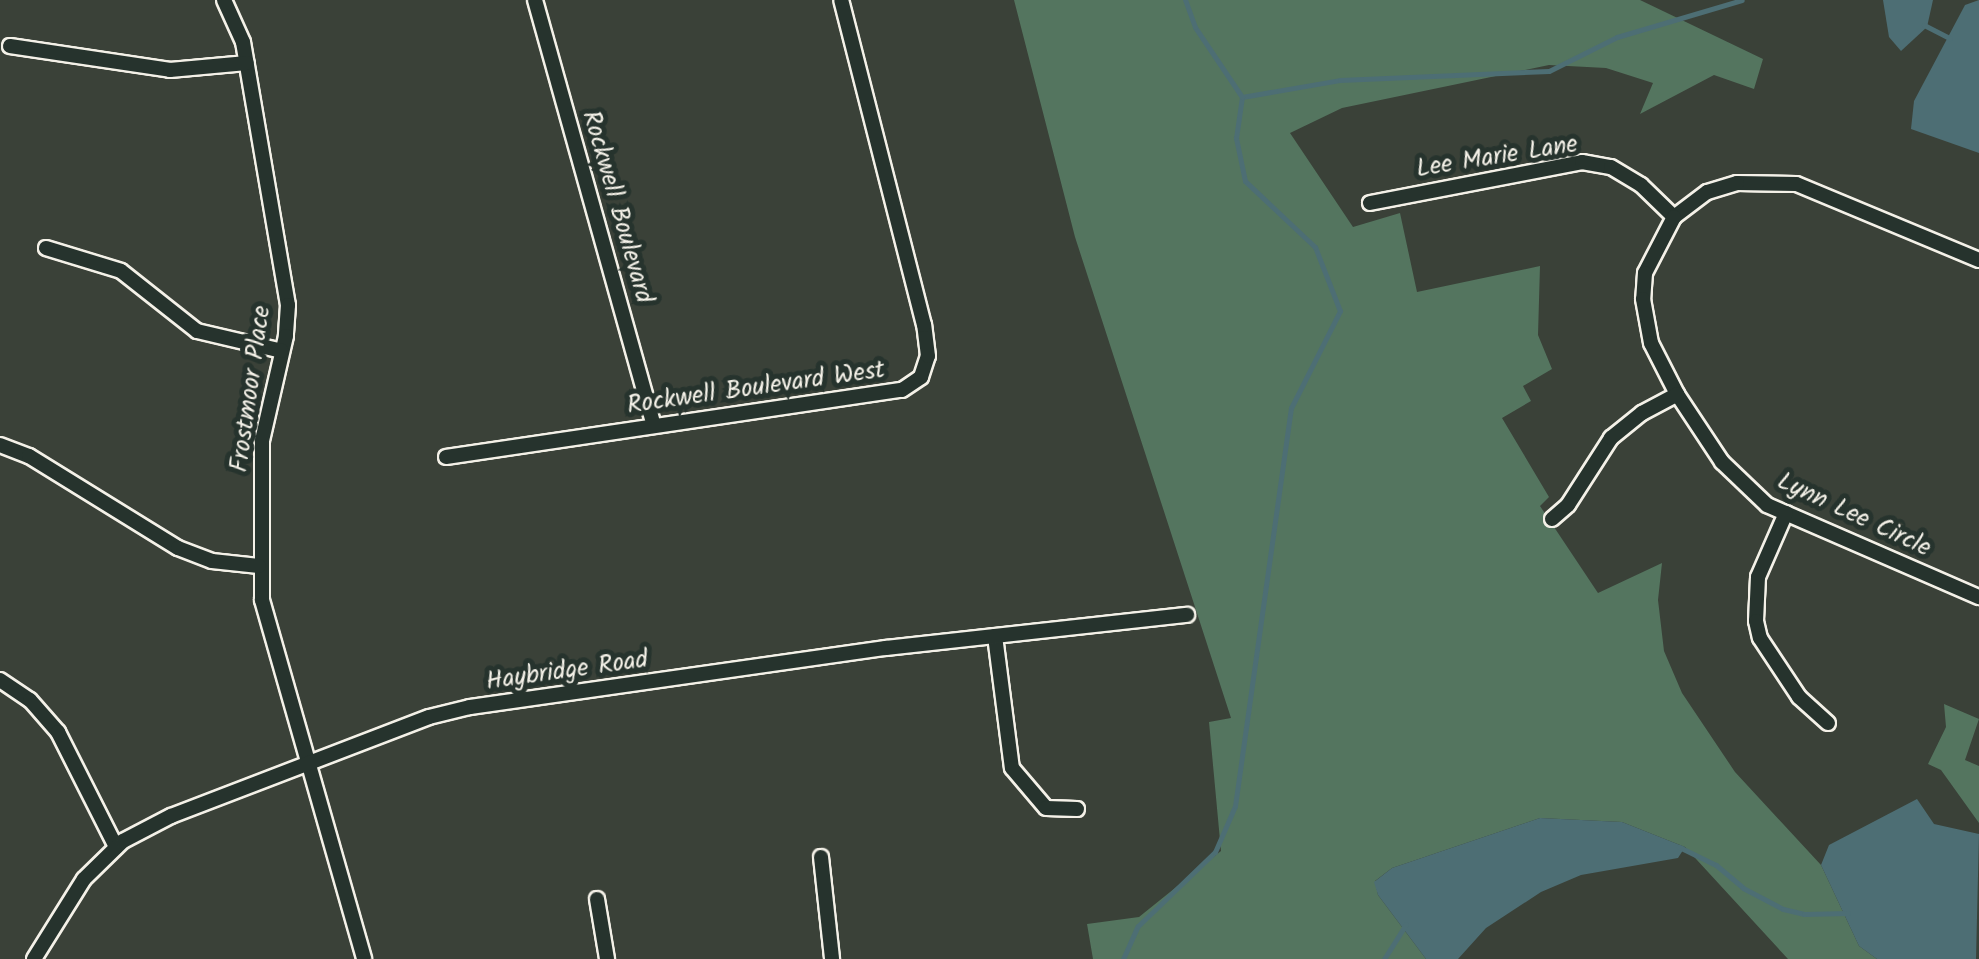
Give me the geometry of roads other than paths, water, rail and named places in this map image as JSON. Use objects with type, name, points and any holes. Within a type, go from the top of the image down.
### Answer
[{"type":"street","name":"Frostmoor Place","points":[[224,0],[238,28],[247,63],[288,305],[262,441],[259,566],[266,624],[364,959]]},
{"type":"street","name":"Rockwell Boulevard","points":[[535,0],[654,426]]},
{"type":"street","name":"Rockwell Boulevard West","points":[[446,457],[902,390],[924,372],[928,356],[924,325],[841,0]]},
{"type":"street","points":[[10,46],[170,70],[247,63]]},
{"type":"street","name":"Lee Marie Lane","points":[[1370,203],[1582,162],[1611,168],[1641,185],[1674,217]]},
{"type":"street","name":"Lynn Lee Circle","points":[[1979,260],[1796,184],[1737,182],[1707,192],[1674,217],[1645,274],[1643,299],[1651,342],[1677,394],[1722,462],[1767,504],[1979,597]]},
{"type":"street","points":[[46,248],[121,271],[197,331],[282,350]]},
{"type":"street","points":[[1552,519],[1568,504],[1612,438],[1642,413],[1677,394]]},
{"type":"street","points":[[0,445],[30,456],[178,548],[212,561],[259,566]]},
{"type":"street","points":[[1786,513],[1758,578],[1760,638],[1799,697],[1828,723]]},
{"type":"street","name":"Haybridge Road","points":[[34,959],[84,879],[116,847],[171,816],[429,716],[470,706],[994,636],[1188,615]]},
{"type":"street","points":[[994,636],[1012,768],[1046,808],[1077,809]]},
{"type":"street","points":[[0,680],[30,700],[58,732],[116,847]]},
{"type":"street","points":[[821,857],[832,959]]},
{"type":"street","points":[[597,898],[606,959]]},
{"type":"water","points":[[1883,0],[1933,0],[1927,27],[1901,51],[1889,37]]},
{"type":"water","points":[[1979,0],[1979,153],[1911,129],[1914,101],[1965,5]]},
{"type":"water","points":[[1917,799],[1934,824],[1979,834],[1976,959],[1877,959],[1859,946],[1821,865],[1829,845]]},
{"type":"water","points":[[1540,818],[1622,822],[1685,847],[1678,858],[1581,875],[1541,892],[1486,928],[1458,959],[1426,959],[1378,895],[1374,882],[1392,868]]},
{"type":"waterway","points":[[1123,959],[1138,926],[1215,852],[1235,806],[1291,408],[1340,311],[1315,247],[1245,181],[1236,138],[1242,97],[1195,27],[1185,0]]},
{"type":"waterway","points":[[1242,97],[1340,80],[1549,71],[1617,37],[1742,0]]},
{"type":"waterway","points":[[1924,25],[1950,38]]},
{"type":"waterway","points":[[1679,847],[1716,865],[1743,888],[1783,909],[1804,914],[1848,913]]},
{"type":"waterway","points":[[1384,959],[1406,924]]}]
